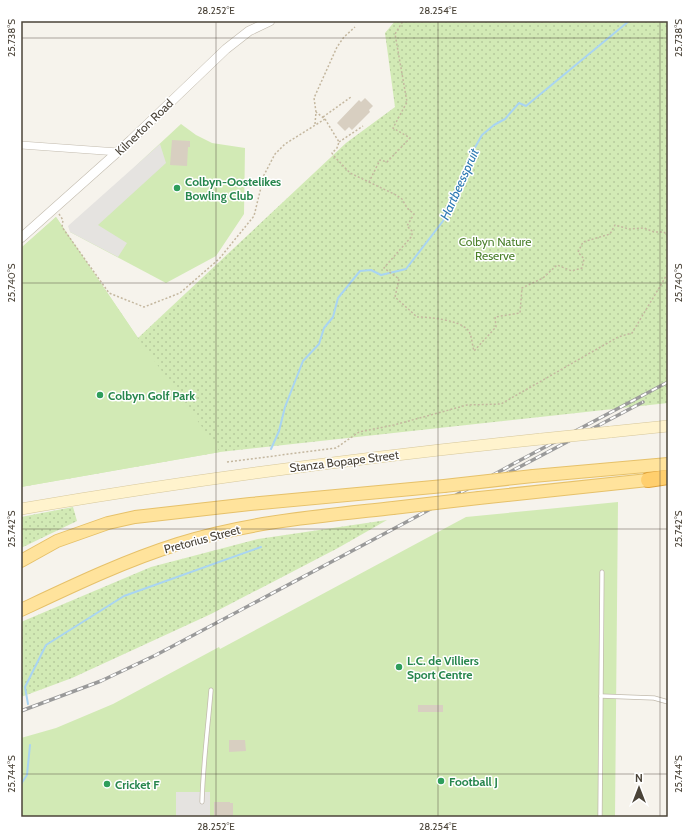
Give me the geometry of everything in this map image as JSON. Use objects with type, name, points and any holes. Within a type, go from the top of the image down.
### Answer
[{"type":"highway","points":[[648,480],[668,478]]},
{"type":"main road","name":"Stanza Bopape Street","points":[[21,509],[130,491],[385,455],[668,426]]},
{"type":"main road","points":[[21,561],[57,541],[108,523],[135,517],[250,504],[668,464]]},
{"type":"main road","name":"Pretorius Street","points":[[21,610],[62,590],[127,562],[178,544],[218,533],[310,517],[648,480]]},
{"type":"street","name":"Kilnerton Road","points":[[21,238],[118,152],[226,48],[249,31],[270,21]]},
{"type":"street","points":[[21,145],[118,152]]},
{"type":"lane","points":[[600,817],[602,572]]},
{"type":"lane","points":[[202,802],[203,764],[208,734],[211,690]]},
{"type":"lane","points":[[601,696],[639,696],[668,702]]},
{"type":"path","points":[[370,182],[380,160],[387,162],[410,138],[393,128],[408,102],[395,34],[403,21]]},
{"type":"path","points":[[316,124],[314,98],[337,47],[344,37],[355,27]]},
{"type":"path","points":[[323,117],[351,97]]},
{"type":"path","points":[[316,112],[326,119],[339,142]]},
{"type":"path","points":[[63,220],[62,227],[109,293],[144,307],[180,293],[219,259],[254,216],[264,175],[275,154],[285,144],[326,119]]},
{"type":"path","points":[[363,126],[339,142],[337,148],[332,153],[350,173],[396,195],[402,199],[407,208],[414,214],[407,226],[412,231],[412,236],[384,268],[399,279],[395,296],[418,317],[431,317],[463,326],[469,332],[474,351],[496,327],[495,317],[520,313],[522,288],[543,278],[557,264],[572,271],[582,268],[584,259],[578,252],[583,242],[610,234],[615,225],[629,229],[644,228],[654,232],[664,232],[668,236]]},
{"type":"path","points":[[227,462],[278,457],[336,448],[359,432],[394,425],[467,405],[501,404],[618,337],[632,333],[668,273]]},
{"type":"green space","name":"Colbyn Nature Reserve","points":[[395,21],[668,21],[668,403],[220,452],[21,487],[21,248],[56,217],[138,338],[346,143],[395,107],[385,33]]},
{"type":"green space","name":"Colbyn-Oostelikes Bowling Club","points":[[181,124],[196,135],[212,143],[245,148],[244,214],[216,256],[166,283],[70,232],[140,162]]},
{"type":"green space","name":"Colbyn Golf Park","points":[[56,217],[138,338],[220,452],[21,487],[21,248]]},
{"type":"green space","name":"L.C. de Villiers Sport Centre","points":[[618,502],[615,817],[21,817],[21,738],[56,728],[113,704],[219,647],[220,649],[466,517]]},
{"type":"green space","points":[[73,507],[77,521],[21,548],[21,517]]},
{"type":"green space","points":[[387,520],[338,548],[211,614],[72,678],[21,697],[21,622],[151,567],[258,539]]},
{"type":"shaded area","points":[[160,144],[166,163],[98,225],[127,243],[118,257],[70,232],[68,226]]},
{"type":"shaded area","points":[[176,792],[210,792],[210,817],[176,817]]},
{"type":"building","points":[[365,98],[373,106],[369,110],[370,112],[352,130],[349,127],[345,131],[337,123],[359,100],[361,102]]},
{"type":"building","points":[[172,140],[190,141],[190,147],[188,147],[187,166],[170,165]]},
{"type":"building","points":[[418,705],[443,705],[443,712],[418,712]]},
{"type":"building","points":[[229,740],[245,740],[246,751],[229,752]]},
{"type":"building","points":[[214,802],[233,803],[233,817],[214,817]]},
{"type":"waterway","name":"Hartbeesspruit","points":[[271,449],[279,431],[285,407],[303,361],[319,344],[324,328],[333,317],[338,298],[360,271],[371,270],[381,275],[406,269],[443,221],[473,151],[482,135],[494,125],[505,119],[519,103],[526,106],[629,21]]},
{"type":"waterway","points":[[28,704],[25,687],[46,645],[124,596],[261,547]]},
{"type":"waterway","name":"Hartbeesspruit","points":[[21,784],[27,775],[30,745]]},
{"type":"railway","points":[[21,711],[101,681],[156,655],[668,382]]},
{"type":"railway","points":[[504,475],[643,402]]},
{"type":"place","name":"Colbyn-Oostelikes Bowling Club","points":[[177,188]]},
{"type":"place","name":"Colbyn Golf Park","points":[[100,395]]},
{"type":"place","name":"L.C. de Villiers Sport Centre","points":[[399,667]]},
{"type":"place","name":"Football J","points":[[441,781]]},
{"type":"place","name":"Cricket F","points":[[107,784]]}]
